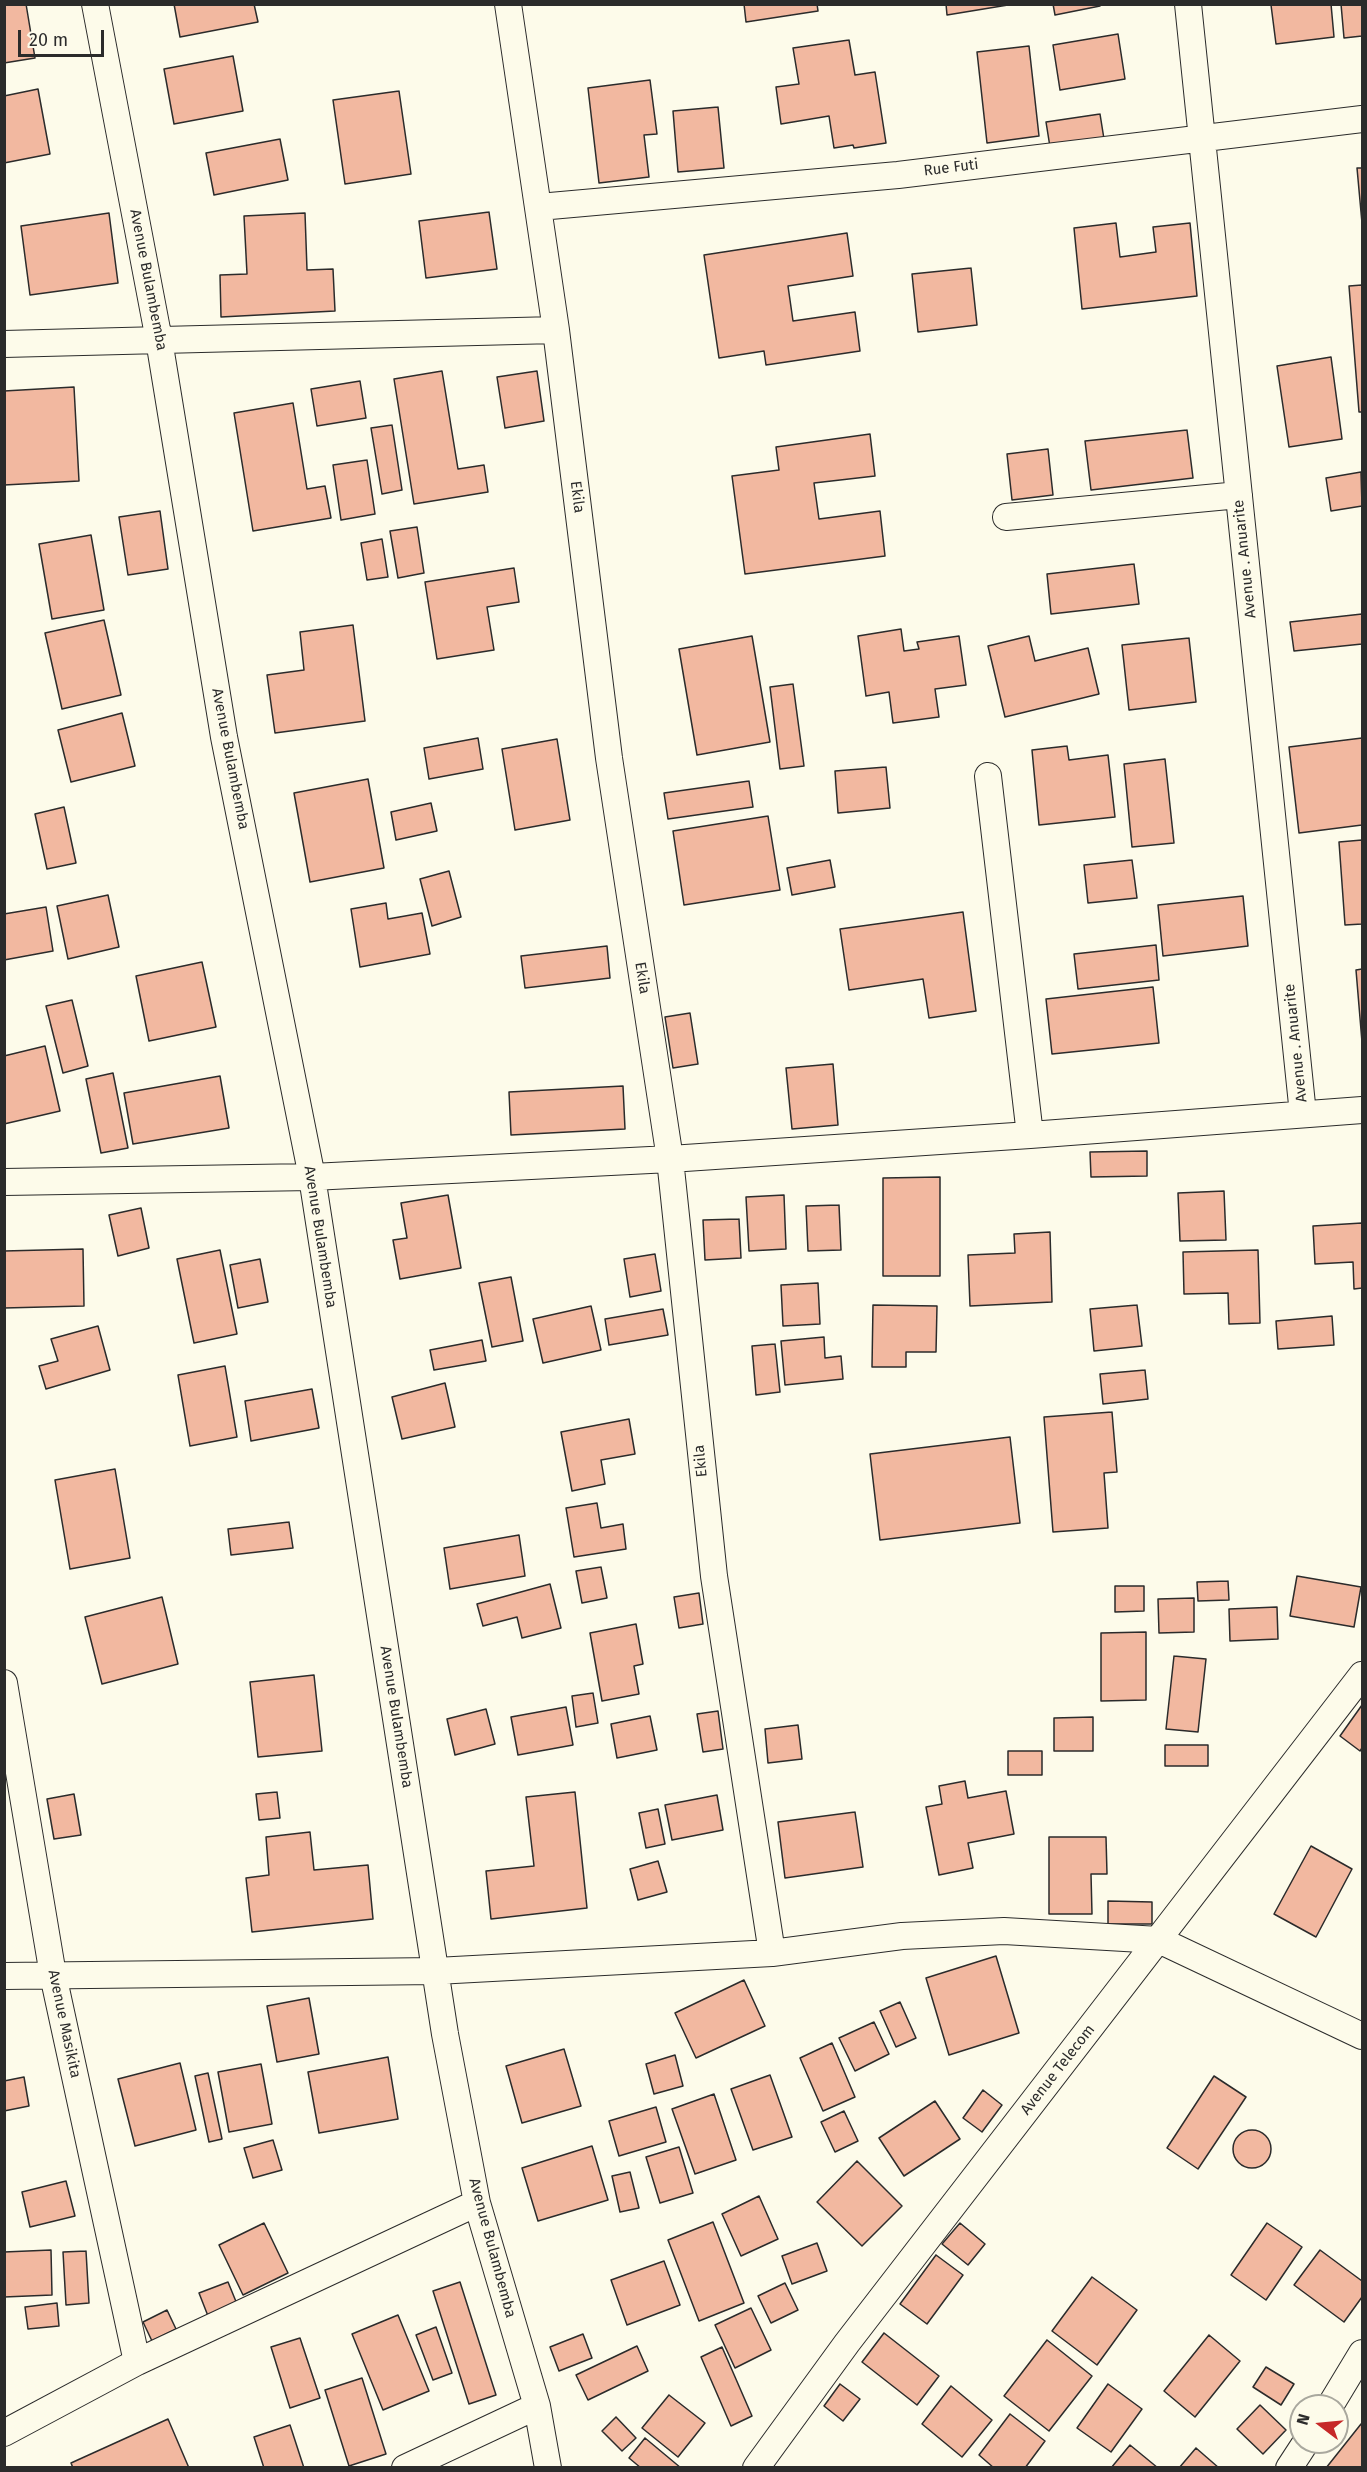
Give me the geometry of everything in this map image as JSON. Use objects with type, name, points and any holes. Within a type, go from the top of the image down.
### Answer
[{"type":"street","name":"Avenue Bulambemba","points":[[95,4],[159,340],[224,737],[312,1177],[435,1971],[477,2203],[537,2406],[548,2468]]},
{"type":"street","name":"Ekila","points":[[508,4],[556,330],[609,758],[670,1159],[714,1576],[772,1953]]},
{"type":"street","name":"Avenue . Anuarite","points":[[1188,4],[1304,1114]]},
{"type":"street","name":"Rue Futi","points":[[539,207],[898,175],[1362,119]]},
{"type":"street","points":[[4,344],[556,330]]},
{"type":"street","points":[[1006,517],[1239,495]]},
{"type":"street","points":[[988,776],[1030,1135]]},
{"type":"street","points":[[4,1182],[312,1177],[670,1159],[1362,1110]]},
{"type":"street","name":"Avenue Telecom","points":[[756,2468],[847,2343],[1362,1675]]},
{"type":"street","name":"Avenue Masikita","points":[[4,1683],[53,1975],[137,2362]]},
{"type":"street","points":[[4,1976],[435,1971],[772,1953],[902,1936],[1004,1931],[1159,1940],[1362,2036]]},
{"type":"street","points":[[4,2433],[137,2362],[477,2203]]},
{"type":"street","points":[[1337,2394],[1362,2353]]},
{"type":"street","points":[[405,2468],[537,2406]]},
{"type":"street","points":[[1289,2468],[1298,2454]]},
{"type":"building","points":[[26,4],[35,58],[4,63],[4,5]]},
{"type":"building","points":[[174,4],[254,4],[258,22],[180,37]]},
{"type":"building","points":[[744,4],[817,4],[818,11],[746,22]]},
{"type":"building","points":[[946,4],[1014,4],[947,15]]},
{"type":"building","points":[[1053,4],[1100,4],[1100,6],[1055,15]]},
{"type":"building","points":[[1331,4],[1334,37],[1276,44],[1271,5]]},
{"type":"building","points":[[1341,4],[1362,4],[1362,36],[1344,38]]},
{"type":"building","points":[[1118,34],[1125,79],[1060,90],[1053,45]]},
{"type":"building","points":[[849,40],[855,75],[875,72],[886,143],[854,148],[853,145],[834,148],[829,116],[781,124],[776,87],[799,84],[793,48]]},
{"type":"building","points":[[1029,46],[1039,136],[987,143],[977,52]]},
{"type":"building","points":[[233,56],[243,111],[174,124],[164,69]]},
{"type":"building","points":[[650,80],[657,134],[644,135],[649,177],[599,183],[588,88]]},
{"type":"building","points":[[38,89],[50,154],[4,163],[4,96]]},
{"type":"building","points":[[399,91],[411,174],[345,184],[333,100]]},
{"type":"building","points":[[718,107],[724,168],[678,172],[673,111]]},
{"type":"building","points":[[1100,114],[1104,139],[1050,147],[1046,122]]},
{"type":"building","points":[[280,139],[288,180],[214,195],[206,153]]},
{"type":"building","points":[[1357,168],[1362,168],[1362,223]]},
{"type":"building","points":[[489,212],[497,269],[426,278],[419,221]]},
{"type":"building","points":[[109,213],[118,283],[30,295],[21,226]]},
{"type":"building","points":[[305,213],[307,270],[333,269],[335,311],[221,317],[220,275],[247,274],[244,216]]},
{"type":"building","points":[[1116,223],[1120,257],[1156,252],[1153,227],[1190,223],[1197,296],[1082,309],[1074,228]]},
{"type":"building","points":[[847,233],[853,276],[788,286],[793,321],[855,312],[860,351],[766,365],[764,351],[719,358],[704,255]]},
{"type":"building","points":[[971,268],[977,325],[918,332],[912,274]]},
{"type":"building","points":[[1362,285],[1362,412],[1359,412],[1349,286]]},
{"type":"building","points":[[1331,357],[1342,439],[1289,447],[1277,366]]},
{"type":"building","points":[[442,371],[458,469],[484,465],[488,492],[414,504],[394,379]]},
{"type":"building","points":[[537,371],[544,421],[505,428],[497,377]]},
{"type":"building","points":[[360,381],[366,418],[317,426],[311,389]]},
{"type":"building","points":[[74,387],[79,481],[4,485],[4,391]]},
{"type":"building","points":[[293,403],[307,489],[325,486],[331,518],[253,531],[234,413]]},
{"type":"building","points":[[392,425],[402,490],[382,494],[371,428]]},
{"type":"building","points":[[1187,430],[1193,478],[1091,490],[1085,441]]},
{"type":"building","points":[[870,434],[875,476],[814,483],[819,519],[880,511],[885,556],[745,574],[732,476],[779,470],[776,447]]},
{"type":"building","points":[[1048,449],[1053,495],[1012,500],[1007,454]]},
{"type":"building","points":[[367,460],[375,514],[341,520],[333,465]]},
{"type":"building","points":[[1361,472],[1362,506],[1331,511],[1326,478]]},
{"type":"building","points":[[160,511],[168,569],[128,575],[119,517]]},
{"type":"building","points":[[417,527],[424,573],[398,578],[390,531]]},
{"type":"building","points":[[91,535],[104,610],[52,619],[39,544]]},
{"type":"building","points":[[382,539],[388,577],[367,580],[361,543]]},
{"type":"building","points":[[1134,564],[1139,604],[1051,614],[1047,574]]},
{"type":"building","points":[[514,568],[519,602],[487,607],[494,650],[437,659],[425,582]]},
{"type":"building","points":[[1362,614],[1362,644],[1294,651],[1290,622]]},
{"type":"building","points":[[104,620],[121,695],[62,709],[45,633]]},
{"type":"building","points":[[353,625],[365,721],[275,733],[267,675],[304,670],[300,632]]},
{"type":"building","points":[[901,629],[904,651],[919,649],[917,642],[959,636],[966,685],[935,689],[939,717],[893,723],[889,692],[866,696],[858,636]]},
{"type":"building","points":[[752,636],[770,742],[697,755],[679,649]]},
{"type":"building","points":[[1029,636],[1035,661],[1088,648],[1099,694],[1005,717],[988,646]]},
{"type":"building","points":[[1189,638],[1196,702],[1129,710],[1122,645]]},
{"type":"building","points":[[793,684],[804,766],[780,769],[770,687]]},
{"type":"building","points":[[122,713],[135,766],[71,782],[58,730]]},
{"type":"building","points":[[478,738],[483,769],[429,779],[424,748]]},
{"type":"building","points":[[1362,738],[1362,825],[1299,833],[1289,747]]},
{"type":"building","points":[[557,739],[570,820],[515,830],[502,749]]},
{"type":"building","points":[[1067,746],[1069,760],[1108,755],[1115,817],[1039,825],[1032,750]]},
{"type":"building","points":[[1165,759],[1174,843],[1132,847],[1124,764]]},
{"type":"building","points":[[886,767],[890,808],[838,813],[835,771]]},
{"type":"building","points":[[368,779],[384,868],[310,882],[294,793]]},
{"type":"building","points":[[749,781],[753,807],[668,819],[664,793]]},
{"type":"building","points":[[431,803],[437,831],[396,840],[391,812]]},
{"type":"building","points":[[64,807],[76,863],[47,869],[35,814]]},
{"type":"building","points":[[768,816],[780,890],[684,905],[673,831]]},
{"type":"building","points":[[1362,840],[1362,924],[1345,925],[1339,842]]},
{"type":"building","points":[[830,860],[835,887],[792,895],[787,868]]},
{"type":"building","points":[[1132,860],[1137,898],[1088,903],[1084,865]]},
{"type":"building","points":[[449,871],[461,917],[432,926],[420,879]]},
{"type":"building","points":[[108,895],[119,947],[68,959],[57,906]]},
{"type":"building","points":[[1243,896],[1248,946],[1163,956],[1158,905]]},
{"type":"building","points":[[386,903],[388,919],[422,913],[430,954],[360,967],[351,909]]},
{"type":"building","points":[[46,907],[53,951],[4,960],[4,914]]},
{"type":"building","points":[[963,912],[976,1011],[929,1018],[923,979],[849,990],[840,929]]},
{"type":"building","points":[[1156,945],[1159,980],[1078,989],[1074,954]]},
{"type":"building","points":[[607,946],[610,978],[525,988],[521,956]]},
{"type":"building","points":[[202,962],[216,1027],[149,1041],[136,976]]},
{"type":"building","points":[[1362,969],[1362,1042],[1356,970]]},
{"type":"building","points":[[1153,987],[1159,1043],[1052,1054],[1046,999]]},
{"type":"building","points":[[72,1000],[88,1066],[63,1073],[46,1006]]},
{"type":"building","points":[[690,1013],[698,1064],[673,1068],[665,1017]]},
{"type":"building","points":[[45,1046],[60,1111],[4,1124],[4,1056]]},
{"type":"building","points":[[833,1064],[838,1125],[792,1129],[786,1068]]},
{"type":"building","points":[[113,1073],[128,1148],[101,1153],[86,1079]]},
{"type":"building","points":[[220,1076],[229,1128],[133,1144],[124,1093]]},
{"type":"building","points":[[623,1086],[625,1129],[511,1135],[509,1092]]},
{"type":"building","points":[[1147,1151],[1147,1176],[1091,1177],[1090,1152]]},
{"type":"building","points":[[940,1177],[940,1276],[883,1276],[883,1178]]},
{"type":"building","points":[[1224,1191],[1226,1240],[1180,1241],[1178,1193]]},
{"type":"building","points":[[448,1195],[461,1268],[400,1279],[393,1240],[407,1238],[401,1203]]},
{"type":"building","points":[[784,1195],[786,1249],[749,1251],[746,1197]]},
{"type":"building","points":[[839,1205],[841,1250],[808,1251],[806,1206]]},
{"type":"building","points":[[141,1208],[149,1248],[118,1256],[109,1215]]},
{"type":"building","points":[[739,1219],[741,1258],[705,1260],[703,1220]]},
{"type":"building","points":[[1362,1223],[1362,1288],[1354,1289],[1353,1262],[1315,1264],[1313,1226]]},
{"type":"building","points":[[1050,1232],[1052,1302],[970,1306],[968,1255],[1015,1253],[1014,1234]]},
{"type":"building","points":[[83,1249],[84,1306],[4,1308],[4,1251]]},
{"type":"building","points":[[220,1250],[237,1334],[194,1343],[177,1259]]},
{"type":"building","points":[[1258,1250],[1260,1323],[1229,1324],[1228,1293],[1184,1294],[1183,1252]]},
{"type":"building","points":[[655,1254],[661,1291],[630,1297],[624,1259]]},
{"type":"building","points":[[260,1259],[268,1302],[238,1308],[230,1265]]},
{"type":"building","points":[[511,1277],[523,1341],[492,1347],[479,1283]]},
{"type":"building","points":[[818,1283],[820,1324],[783,1326],[781,1285]]},
{"type":"building","points":[[873,1305],[937,1306],[936,1352],[906,1352],[906,1367],[872,1367]]},
{"type":"building","points":[[1137,1305],[1142,1346],[1094,1351],[1090,1309]]},
{"type":"building","points":[[591,1306],[601,1350],[543,1363],[533,1319]]},
{"type":"building","points":[[663,1309],[668,1335],[609,1345],[605,1319]]},
{"type":"building","points":[[1332,1316],[1334,1345],[1278,1349],[1276,1321]]},
{"type":"building","points":[[98,1326],[110,1370],[46,1389],[39,1366],[58,1361],[51,1339]]},
{"type":"building","points":[[824,1337],[825,1358],[841,1356],[843,1379],[785,1385],[781,1341]]},
{"type":"building","points":[[482,1340],[486,1361],[434,1370],[430,1350]]},
{"type":"building","points":[[775,1344],[780,1392],[756,1395],[752,1346]]},
{"type":"building","points":[[225,1366],[237,1437],[190,1446],[178,1375]]},
{"type":"building","points":[[1145,1370],[1148,1399],[1103,1404],[1100,1374]]},
{"type":"building","points":[[445,1383],[455,1427],[402,1439],[392,1397]]},
{"type":"building","points":[[312,1389],[319,1428],[251,1441],[245,1401]]},
{"type":"building","points":[[1112,1412],[1117,1472],[1104,1473],[1108,1528],[1053,1532],[1044,1417]]},
{"type":"building","points":[[629,1419],[635,1454],[601,1460],[605,1484],[572,1491],[561,1432]]},
{"type":"building","points":[[1010,1437],[1020,1523],[880,1540],[870,1454]]},
{"type":"building","points":[[115,1469],[130,1558],[70,1569],[55,1480]]},
{"type":"building","points":[[597,1503],[601,1528],[623,1524],[626,1549],[574,1557],[566,1508]]},
{"type":"building","points":[[289,1522],[293,1548],[231,1555],[228,1529]]},
{"type":"building","points":[[519,1535],[525,1576],[450,1589],[444,1548]]},
{"type":"building","points":[[601,1567],[607,1598],[582,1603],[576,1571]]},
{"type":"building","points":[[1297,1576],[1361,1587],[1354,1627],[1290,1616]]},
{"type":"building","points":[[1228,1581],[1229,1600],[1198,1601],[1197,1582]]},
{"type":"building","points":[[550,1584],[561,1628],[522,1638],[517,1617],[483,1626],[477,1604]]},
{"type":"building","points":[[1115,1586],[1144,1586],[1144,1611],[1115,1612]]},
{"type":"building","points":[[699,1593],[703,1624],[679,1628],[674,1597]]},
{"type":"building","points":[[162,1597],[178,1664],[102,1684],[85,1617]]},
{"type":"building","points":[[1194,1598],[1194,1632],[1159,1633],[1158,1599]]},
{"type":"building","points":[[1277,1607],[1278,1639],[1230,1641],[1229,1609]]},
{"type":"building","points":[[636,1624],[643,1664],[634,1666],[639,1694],[602,1701],[590,1633]]},
{"type":"building","points":[[1146,1632],[1146,1700],[1101,1701],[1101,1633]]},
{"type":"building","points":[[1174,1656],[1206,1659],[1198,1732],[1166,1729]]},
{"type":"building","points":[[314,1675],[322,1751],[258,1757],[250,1682]]},
{"type":"building","points":[[593,1693],[598,1723],[576,1727],[572,1696]]},
{"type":"building","points":[[1362,1705],[1362,1748],[1360,1751],[1340,1736]]},
{"type":"building","points":[[566,1707],[573,1745],[518,1755],[511,1717]]},
{"type":"building","points":[[486,1709],[495,1744],[455,1755],[447,1719]]},
{"type":"building","points":[[718,1711],[723,1749],[703,1752],[697,1714]]},
{"type":"building","points":[[650,1716],[657,1750],[617,1758],[611,1724]]},
{"type":"building","points":[[1093,1717],[1093,1751],[1054,1751],[1054,1718]]},
{"type":"building","points":[[798,1725],[802,1759],[768,1763],[765,1729]]},
{"type":"building","points":[[1165,1745],[1208,1745],[1208,1766],[1165,1766]]},
{"type":"building","points":[[1008,1751],[1042,1751],[1042,1775],[1008,1775]]},
{"type":"building","points":[[965,1781],[968,1798],[1006,1791],[1014,1834],[968,1843],[973,1868],[939,1875],[926,1807],[942,1804],[939,1786]]},
{"type":"building","points":[[277,1792],[280,1818],[259,1820],[256,1794]]},
{"type":"building","points":[[575,1792],[587,1908],[491,1919],[486,1871],[534,1866],[526,1797]]},
{"type":"building","points":[[74,1794],[81,1835],[54,1839],[47,1799]]},
{"type":"building","points":[[717,1795],[723,1830],[672,1840],[665,1805]]},
{"type":"building","points":[[658,1809],[665,1844],[646,1848],[639,1813]]},
{"type":"building","points":[[855,1812],[863,1867],[785,1878],[778,1822]]},
{"type":"building","points":[[310,1832],[314,1870],[368,1865],[373,1919],[252,1932],[246,1878],[269,1875],[266,1837]]},
{"type":"building","points":[[1049,1837],[1106,1837],[1107,1874],[1091,1874],[1092,1914],[1049,1914]]},
{"type":"building","points":[[1311,1846],[1352,1869],[1316,1937],[1274,1914]]},
{"type":"building","points":[[658,1861],[667,1892],[638,1900],[630,1869]]},
{"type":"building","points":[[1108,1901],[1152,1902],[1152,1924],[1108,1924]]},
{"type":"building","points":[[996,1956],[1019,2033],[949,2055],[926,1978]]},
{"type":"building","points":[[744,1980],[765,2026],[696,2058],[675,2013]]},
{"type":"building","points":[[309,1998],[319,2054],[277,2062],[267,2006]]},
{"type":"building","points":[[900,2002],[916,2038],[896,2047],[880,2011]]},
{"type":"building","points":[[874,2022],[889,2054],[855,2071],[839,2038]]},
{"type":"building","points":[[832,2043],[855,2097],[823,2111],[800,2058]]},
{"type":"building","points":[[564,2049],[581,2106],[522,2123],[506,2066]]},
{"type":"building","points":[[675,2055],[683,2086],[654,2094],[646,2064]]},
{"type":"building","points":[[388,2057],[398,2119],[319,2133],[308,2072]]},
{"type":"building","points":[[180,2063],[196,2130],[135,2146],[118,2079]]},
{"type":"building","points":[[261,2064],[272,2124],[229,2132],[218,2072]]},
{"type":"building","points":[[208,2073],[222,2139],[209,2142],[195,2076]]},
{"type":"building","points":[[770,2075],[792,2137],[753,2150],[731,2089]]},
{"type":"building","points":[[1214,2076],[1246,2097],[1198,2169],[1167,2148]]},
{"type":"building","points":[[24,2077],[29,2106],[4,2111],[4,2081]]},
{"type":"building","points":[[983,2090],[1002,2105],[982,2132],[963,2118]]},
{"type":"building","points":[[714,2094],[736,2160],[695,2174],[672,2109]]},
{"type":"building","points":[[935,2101],[960,2139],[904,2176],[879,2138]]},
{"type":"building","points":[[656,2107],[666,2142],[619,2156],[609,2121]]},
{"type":"building","points":[[844,2111],[858,2141],[835,2152],[821,2122]]},
{"type":"building","points":[[1252,2130],[1265,2136],[1271,2149],[1265,2162],[1252,2168],[1239,2162],[1233,2149],[1239,2136]]},
{"type":"building","points":[[273,2140],[282,2170],[253,2178],[244,2148]]},
{"type":"building","points":[[592,2146],[608,2200],[538,2221],[522,2168]]},
{"type":"building","points":[[679,2147],[693,2193],[660,2203],[646,2157]]},
{"type":"building","points":[[857,2161],[902,2206],[862,2246],[817,2202]]},
{"type":"building","points":[[630,2172],[639,2208],[620,2212],[612,2176]]},
{"type":"building","points":[[66,2181],[75,2216],[30,2227],[22,2192]]},
{"type":"building","points":[[759,2196],[778,2239],[741,2256],[722,2214]]},
{"type":"building","points":[[713,2222],[744,2303],[699,2321],[668,2240]]},
{"type":"building","points":[[264,2223],[288,2273],[243,2295],[219,2245]]},
{"type":"building","points":[[960,2223],[985,2244],[968,2265],[942,2244]]},
{"type":"building","points":[[1267,2223],[1302,2247],[1266,2300],[1231,2275]]},
{"type":"building","points":[[817,2243],[827,2271],[792,2284],[782,2256]]},
{"type":"building","points":[[51,2250],[52,2295],[4,2297],[4,2252]]},
{"type":"building","points":[[1320,2250],[1362,2281],[1362,2297],[1344,2322],[1294,2285]]},
{"type":"building","points":[[86,2251],[89,2303],[66,2305],[63,2252]]},
{"type":"building","points":[[936,2255],[963,2275],[927,2324],[900,2304]]},
{"type":"building","points":[[664,2261],[680,2305],[627,2325],[611,2280]]},
{"type":"building","points":[[1092,2277],[1137,2310],[1097,2365],[1052,2331]]},
{"type":"building","points":[[228,2282],[237,2304],[208,2316],[199,2293]]},
{"type":"building","points":[[460,2282],[496,2395],[469,2404],[433,2291]]},
{"type":"building","points":[[785,2283],[798,2310],[771,2323],[758,2296]]},
{"type":"building","points":[[57,2303],[59,2326],[28,2329],[25,2307]]},
{"type":"building","points":[[751,2308],[771,2350],[735,2368],[715,2325]]},
{"type":"building","points":[[167,2310],[176,2329],[152,2341],[143,2322]]},
{"type":"building","points":[[398,2315],[429,2391],[383,2410],[352,2334]]},
{"type":"building","points":[[436,2327],[452,2373],[433,2380],[416,2335]]},
{"type":"building","points":[[884,2333],[939,2376],[917,2405],[862,2362]]},
{"type":"building","points":[[583,2334],[592,2358],[559,2371],[550,2347]]},
{"type":"building","points":[[1209,2335],[1240,2361],[1195,2417],[1164,2391]]},
{"type":"building","points":[[300,2338],[320,2398],[290,2408],[271,2347]]},
{"type":"building","points":[[1047,2340],[1092,2376],[1049,2431],[1004,2396]]},
{"type":"building","points":[[637,2346],[648,2371],[588,2400],[576,2375]]},
{"type":"building","points":[[722,2347],[752,2416],[731,2426],[701,2357]]},
{"type":"building","points":[[1266,2367],[1294,2384],[1281,2405],[1253,2387]]},
{"type":"building","points":[[362,2378],[386,2454],[349,2466],[325,2390]]},
{"type":"building","points":[[840,2384],[860,2399],[843,2421],[824,2406]]},
{"type":"building","points":[[1108,2384],[1142,2409],[1111,2452],[1077,2428]]},
{"type":"building","points":[[951,2386],[992,2420],[962,2457],[922,2424]]},
{"type":"building","points":[[669,2395],[705,2423],[678,2457],[642,2428]]},
{"type":"building","points":[[1260,2405],[1286,2430],[1263,2454],[1237,2429]]},
{"type":"building","points":[[1010,2414],[1045,2441],[1025,2468],[994,2468],[979,2455]]},
{"type":"building","points":[[616,2417],[636,2438],[622,2451],[602,2431]]},
{"type":"building","points":[[168,2419],[189,2468],[73,2468],[71,2463]]},
{"type":"building","points":[[1361,2424],[1362,2468],[1326,2468],[1337,2454],[1349,2454],[1349,2439]]},
{"type":"building","points":[[290,2425],[304,2468],[264,2468],[254,2437]]},
{"type":"building","points":[[645,2438],[681,2468],[641,2468],[629,2458]]},
{"type":"building","points":[[1130,2445],[1158,2468],[1111,2468]]},
{"type":"building","points":[[1196,2448],[1219,2468],[1179,2468]]}]
